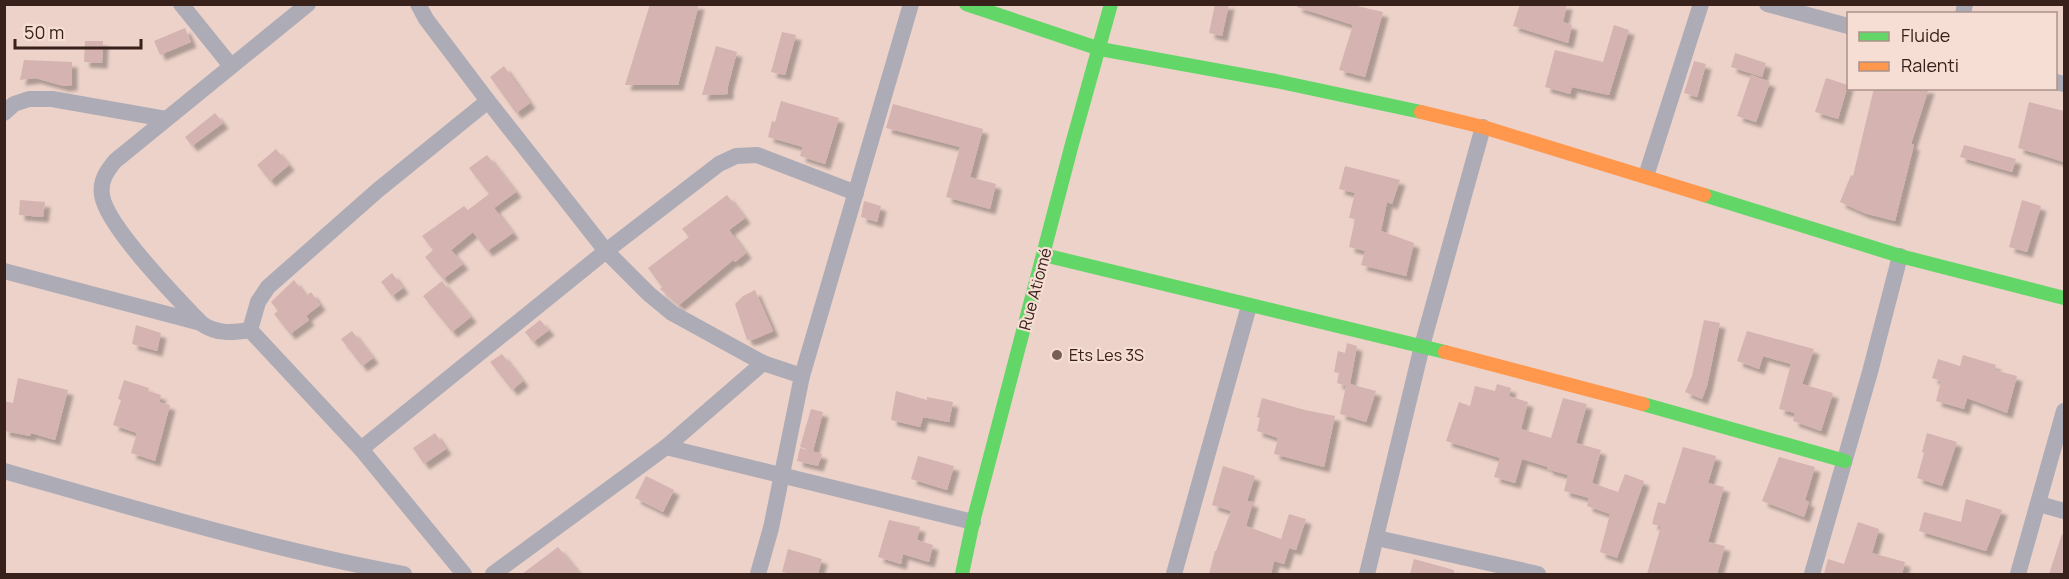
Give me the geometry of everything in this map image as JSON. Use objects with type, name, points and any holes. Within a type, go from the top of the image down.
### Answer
[{"type":"street","points":[[181,4],[231,66]]},
{"type":"street","points":[[202,324],[118,229],[105,208],[102,182],[106,172],[115,161],[308,4]]},
{"type":"street","points":[[418,4],[426,19],[488,102],[606,251],[649,294],[672,313],[763,363],[802,376]]},
{"type":"street","points":[[758,574],[783,475],[802,376],[911,4]]},
{"type":"street","points":[[966,4],[1100,49],[1376,101],[1483,127],[1900,256],[2064,298]]},
{"type":"street","name":"Rue Atiomé","points":[[962,574],[973,522],[1112,4]]},
{"type":"street","points":[[1646,176],[1701,4]]},
{"type":"street","points":[[1767,4],[1847,26]]},
{"type":"street","points":[[4,113],[14,104],[29,99],[52,99],[166,119]]},
{"type":"street","points":[[250,330],[258,302],[267,287],[378,190],[488,102]]},
{"type":"street","points":[[1367,574],[1422,346],[1483,127]]},
{"type":"street","points":[[361,448],[606,251],[719,164],[736,156],[757,155],[856,193]]},
{"type":"street","points":[[1044,255],[1422,346],[1653,406],[1845,460]]},
{"type":"street","points":[[1812,574],[1900,256]]},
{"type":"street","points":[[4,271],[202,324],[223,332],[250,330]]},
{"type":"street","points":[[1174,574],[1249,306]]},
{"type":"street","points":[[250,330],[361,448],[464,574]]},
{"type":"street","points":[[493,574],[666,447],[763,363]]},
{"type":"street","points":[[2018,574],[2064,411]]},
{"type":"street","points":[[666,447],[973,522]]},
{"type":"street","points":[[4,471],[328,559],[405,574]]},
{"type":"street","points":[[2039,504],[2064,511]]},
{"type":"street","points":[[1377,538],[1538,574]]},
{"type":"building","points":[[650,4],[699,4],[678,85],[625,85]]},
{"type":"building","points":[[1215,4],[1229,4],[1222,36],[1209,33]]},
{"type":"building","points":[[1297,4],[1358,4],[1357,6],[1383,12],[1365,77],[1339,70],[1353,25],[1297,7]]},
{"type":"building","points":[[1520,4],[1567,4],[1563,22],[1572,25],[1568,43],[1513,26]]},
{"type":"building","points":[[1614,25],[1629,30],[1609,95],[1572,87],[1570,94],[1545,87],[1555,50],[1603,62]]},
{"type":"building","points":[[185,28],[191,42],[160,55],[154,41]]},
{"type":"building","points":[[782,32],[796,35],[785,75],[771,72]]},
{"type":"building","points":[[85,41],[103,41],[102,63],[84,62]]},
{"type":"building","points":[[716,46],[737,52],[728,94],[702,95]]},
{"type":"building","points":[[1735,53],[1766,63],[1762,77],[1731,67]]},
{"type":"building","points":[[24,60],[72,62],[72,85],[64,86],[35,78],[20,80]]},
{"type":"building","points":[[1694,61],[1706,64],[1697,97],[1684,93]]},
{"type":"building","points":[[504,66],[530,103],[516,113],[490,77]]},
{"type":"building","points":[[1751,75],[1770,82],[1756,122],[1737,116]]},
{"type":"building","points":[[1826,78],[1847,85],[1838,119],[1815,112]]},
{"type":"building","points":[[1874,90],[1928,90],[1911,144],[1914,145],[1895,221],[1864,213],[1840,202],[1851,175],[1853,176]]},
{"type":"building","points":[[781,101],[839,118],[825,164],[800,156],[803,147],[768,137]]},
{"type":"building","points":[[2029,102],[2064,111],[2064,162],[2018,148]]},
{"type":"building","points":[[893,104],[983,129],[970,177],[996,184],[990,209],[946,197],[960,147],[886,128]]},
{"type":"building","points":[[215,113],[223,123],[192,146],[185,137]]},
{"type":"building","points":[[1964,145],[2016,159],[2012,172],[1960,157]]},
{"type":"building","points":[[276,149],[289,165],[270,181],[257,165]]},
{"type":"building","points":[[487,155],[516,192],[494,208],[513,233],[487,251],[473,232],[451,250],[463,264],[443,279],[425,257],[433,250],[422,236],[464,206],[468,210],[489,194],[469,168]]},
{"type":"building","points":[[1345,166],[1400,180],[1392,204],[1387,202],[1381,231],[1414,243],[1406,276],[1361,265],[1365,251],[1349,247],[1355,219],[1349,218],[1355,193],[1339,189]]},
{"type":"building","points":[[727,195],[745,218],[729,230],[746,253],[735,262],[733,260],[679,305],[660,289],[662,287],[648,268],[689,237],[682,229]]},
{"type":"building","points":[[20,200],[45,202],[43,217],[19,215]]},
{"type":"building","points":[[2022,200],[2041,206],[2027,252],[2009,247]]},
{"type":"building","points":[[864,201],[881,206],[877,222],[861,217]]},
{"type":"building","points":[[392,273],[403,288],[392,296],[381,282]]},
{"type":"building","points":[[294,280],[306,296],[311,292],[320,305],[306,316],[309,320],[290,334],[274,314],[278,311],[271,302]]},
{"type":"building","points":[[442,281],[471,317],[452,332],[423,296]]},
{"type":"building","points":[[755,290],[773,331],[747,340],[735,304],[743,296]]},
{"type":"building","points":[[540,320],[549,330],[533,342],[525,332]]},
{"type":"building","points":[[1704,320],[1720,323],[1707,386],[1702,399],[1685,392],[1692,376]]},
{"type":"building","points":[[136,325],[161,333],[157,351],[132,344]]},
{"type":"building","points":[[352,331],[373,358],[362,366],[341,339]]},
{"type":"building","points":[[1747,331],[1814,349],[1802,384],[1833,393],[1821,431],[1793,421],[1795,413],[1779,409],[1791,364],[1763,356],[1759,369],[1737,361]]},
{"type":"building","points":[[1347,343],[1357,346],[1350,384],[1376,391],[1366,422],[1340,414],[1346,386],[1337,383],[1339,373],[1334,372],[1338,351],[1345,353]]},
{"type":"building","points":[[502,354],[523,381],[512,390],[490,362]]},
{"type":"building","points":[[1963,355],[1996,365],[1994,370],[2017,376],[2007,413],[1967,398],[1964,409],[1936,401],[1941,381],[1932,378],[1938,359],[1960,366]]},
{"type":"building","points":[[18,378],[68,390],[55,440],[31,433],[30,436],[4,431],[4,401],[13,403]]},
{"type":"building","points":[[124,380],[149,388],[148,391],[161,395],[159,402],[170,405],[155,461],[131,453],[137,433],[113,425],[121,400],[118,399]]},
{"type":"building","points":[[1497,384],[1511,388],[1509,396],[1528,402],[1521,429],[1551,438],[1563,398],[1587,404],[1576,443],[1601,450],[1592,483],[1618,492],[1625,474],[1644,481],[1617,558],[1600,552],[1610,514],[1587,506],[1589,498],[1564,491],[1568,475],[1522,459],[1515,483],[1494,477],[1500,458],[1446,441],[1459,402],[1470,406],[1475,386],[1495,391]]},
{"type":"building","points":[[896,391],[927,400],[927,397],[953,402],[949,422],[923,417],[920,427],[891,420]]},
{"type":"building","points":[[1262,398],[1335,416],[1324,467],[1274,454],[1278,438],[1257,431],[1260,418],[1257,417]]},
{"type":"building","points":[[811,409],[823,412],[813,451],[800,447]]},
{"type":"building","points":[[435,433],[446,449],[424,464],[413,448]]},
{"type":"building","points":[[1927,433],[1957,442],[1942,486],[1917,478]]},
{"type":"building","points":[[1683,447],[1716,456],[1708,483],[1724,487],[1708,542],[1725,546],[1717,574],[1647,574],[1661,526],[1652,524],[1658,502],[1665,504]]},
{"type":"building","points":[[800,448],[822,454],[818,466],[797,461]]},
{"type":"building","points":[[918,456],[954,466],[947,490],[911,479]]},
{"type":"building","points":[[1779,457],[1815,467],[1805,500],[1809,502],[1804,517],[1762,501]]},
{"type":"building","points":[[1223,466],[1255,476],[1247,501],[1253,502],[1246,526],[1281,539],[1289,514],[1306,519],[1296,550],[1289,548],[1284,564],[1274,561],[1271,574],[1209,574],[1215,551],[1231,511],[1212,505]]},
{"type":"building","points":[[646,476],[674,490],[663,512],[635,498]]},
{"type":"building","points":[[1966,499],[2002,510],[1986,551],[1919,531],[1924,512],[1961,522]]},
{"type":"building","points":[[889,520],[920,527],[917,540],[933,545],[929,562],[903,554],[901,564],[878,557]]},
{"type":"building","points":[[1858,522],[1879,529],[1872,553],[1905,562],[1902,574],[1824,574],[1828,559],[1844,564]]},
{"type":"building","points":[[2062,534],[2064,535],[2064,574],[2049,574]]},
{"type":"building","points":[[558,547],[580,574],[522,574]]},
{"type":"building","points":[[788,549],[822,559],[818,574],[782,572]]},
{"type":"building","points":[[1414,559],[1454,570],[1454,574],[1410,574]]},
{"type":"traffic: fast","points":[[966,4],[1100,49],[1276,81],[1421,112]]},
{"type":"traffic: fast","points":[[962,574],[973,522],[1111,4]]},
{"type":"traffic: fast","points":[[1704,195],[1900,256],[2064,298]]},
{"type":"traffic: fast","points":[[1044,255],[1445,352]]},
{"type":"traffic: fast","points":[[1643,404],[1845,461]]},
{"type":"traffic: slow","points":[[1421,112],[1483,127],[1704,195]]},
{"type":"traffic: slow","points":[[1445,352],[1643,404]]},
{"type":"place","name":"Ets Les 3S","points":[[1057,355]]}]
